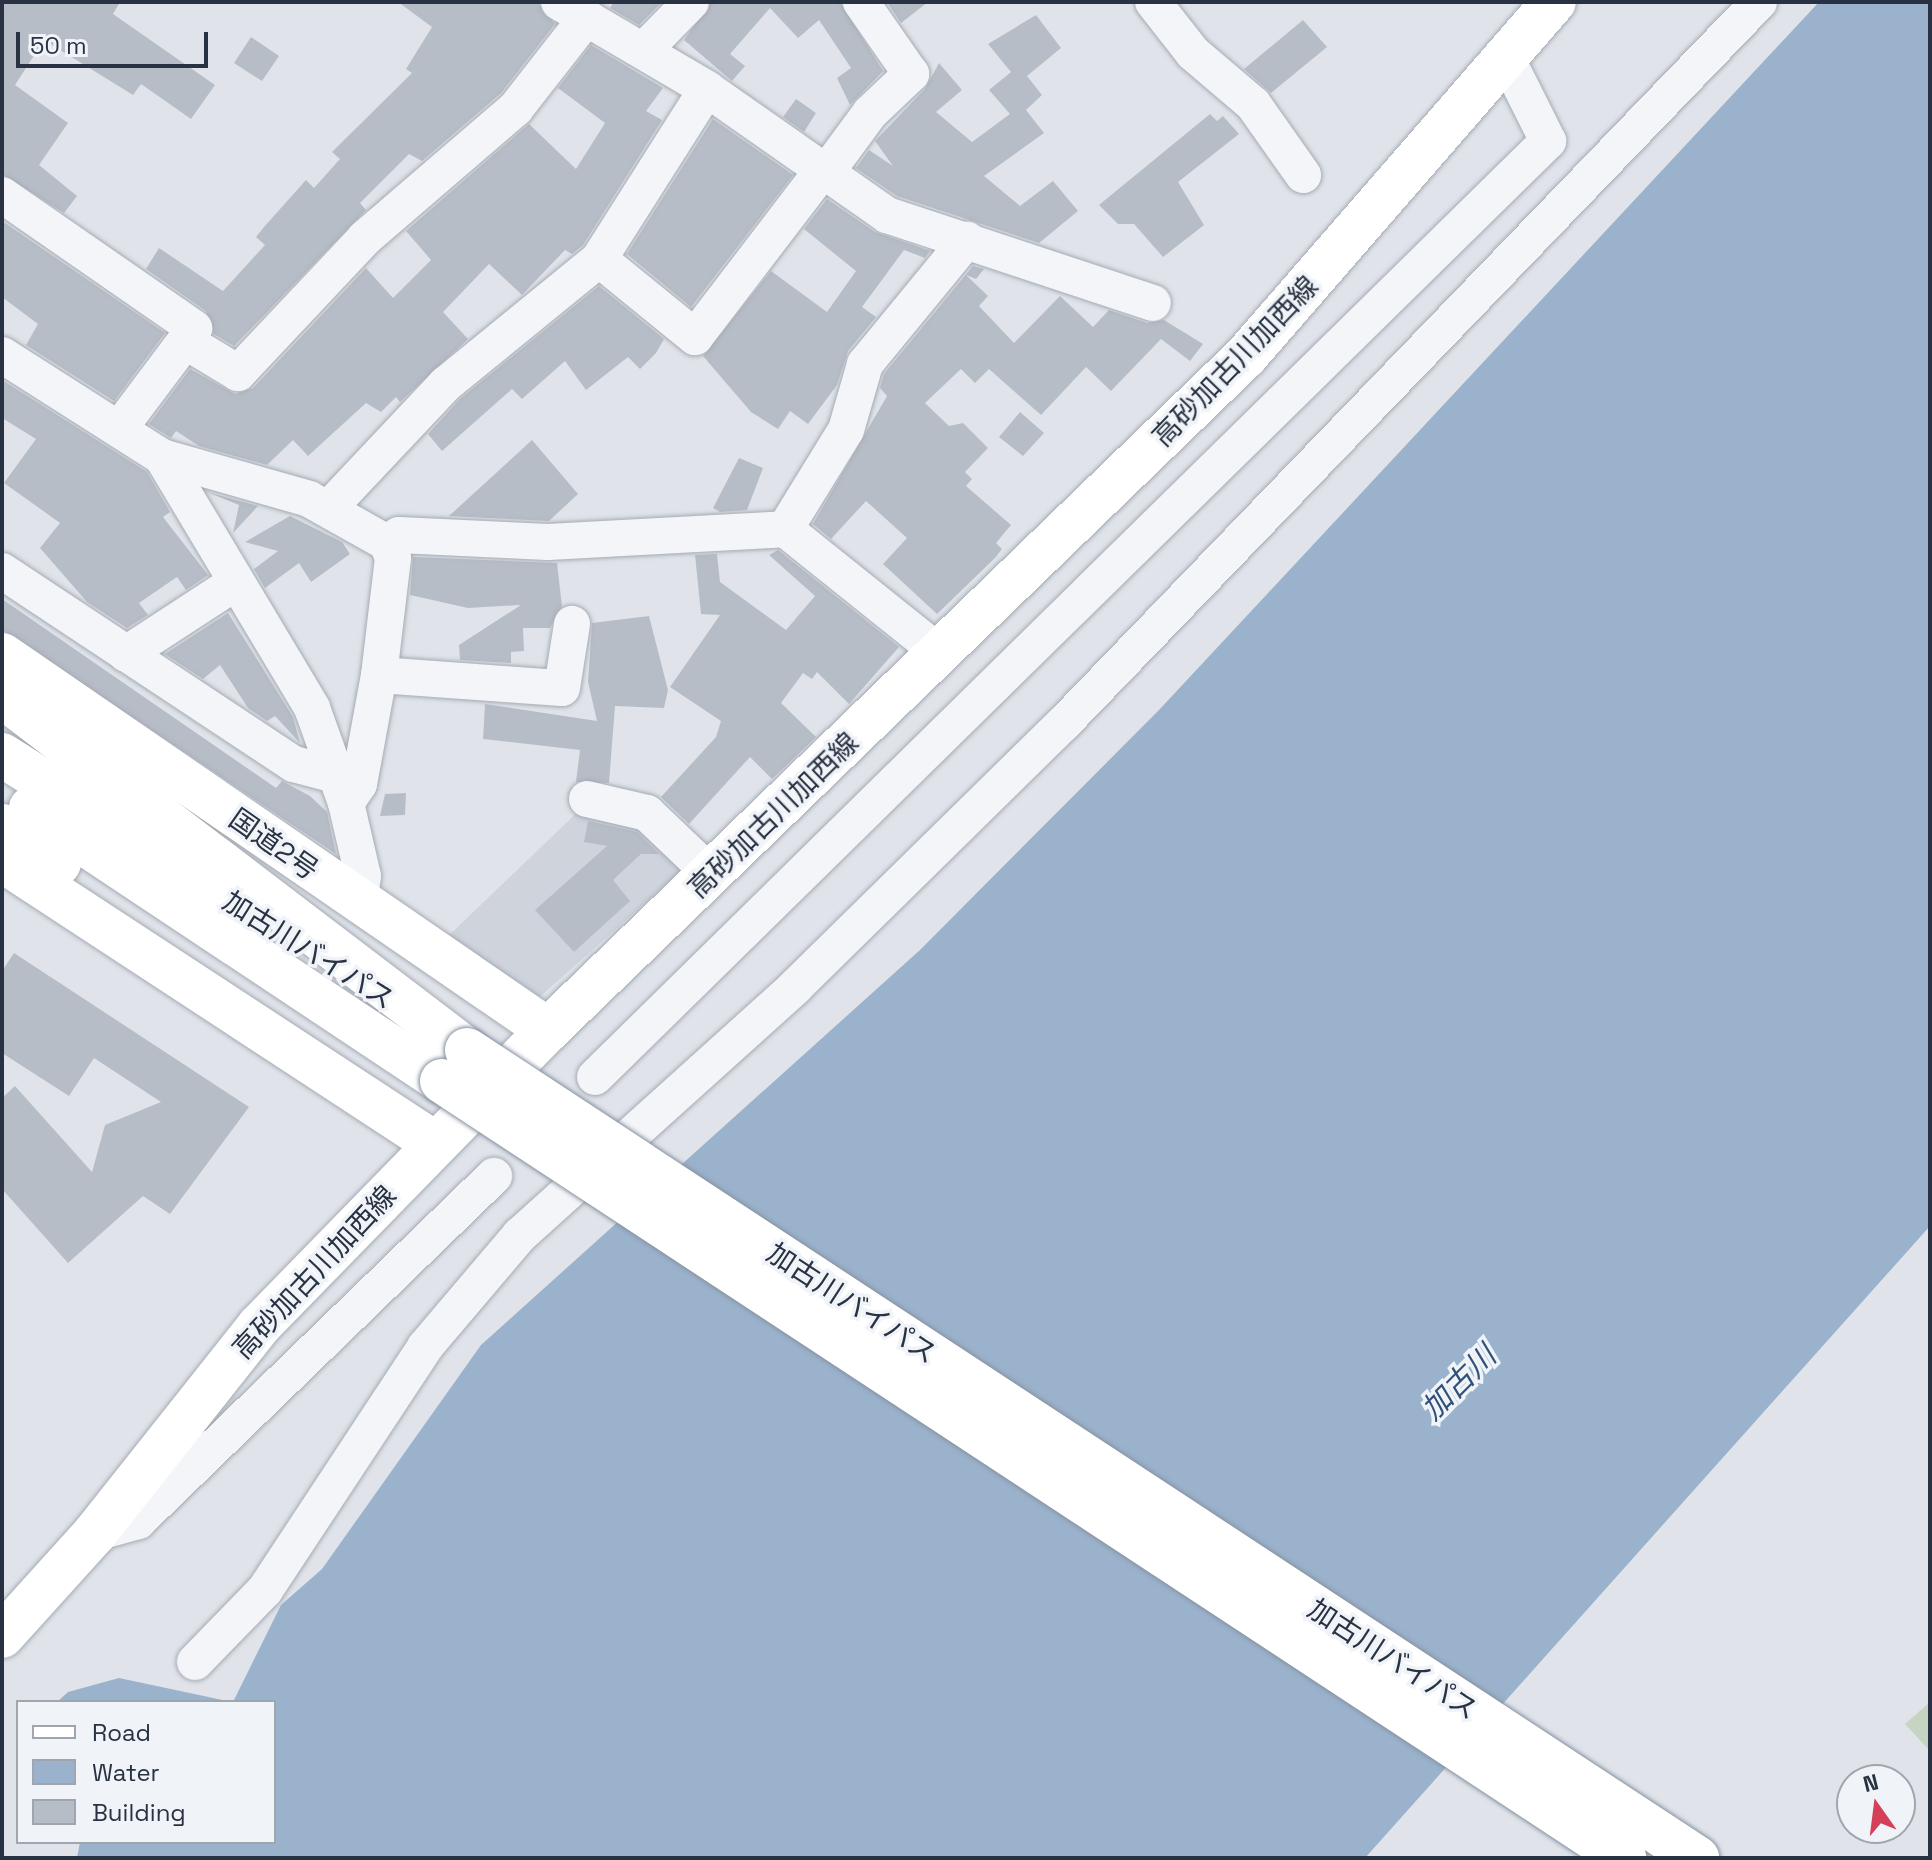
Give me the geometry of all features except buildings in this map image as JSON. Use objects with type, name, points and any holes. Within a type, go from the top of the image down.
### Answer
[{"type":"main road","name":"高砂加古川加西線","points":[[2,1636],[95,1533],[259,1326],[434,1143],[548,1030],[941,654],[1239,348],[1554,2]]},
{"type":"main road","name":"国道2号","points":[[2,655],[359,905],[548,1030]]},
{"type":"main road","points":[[2,696],[454,1066]]},
{"type":"main road","name":"加古川バイパス","points":[[2,755],[454,1066],[1624,1858]]},
{"type":"main road","name":"加古川バイパス","points":[[2,789],[454,1066],[1697,1858]]},
{"type":"main road","points":[[2,826],[307,1023],[454,1066]]},
{"type":"main road","points":[[2,860],[434,1143]]},
{"type":"street","points":[[644,50],[691,2]]},
{"type":"street","points":[[599,259],[695,337],[870,113],[911,74],[861,2]]},
{"type":"street","points":[[1153,2],[1193,53],[1253,104],[1303,175]]},
{"type":"street","points":[[195,1662],[265,1590],[425,1347],[520,1235],[795,987],[1063,724],[1759,2]]},
{"type":"street","points":[[119,429],[185,341],[238,373],[365,238],[516,108],[587,10],[826,169],[887,215],[1153,303]]},
{"type":"street","points":[[595,1077],[1548,141],[1506,57]]},
{"type":"street","points":[[330,507],[446,384],[599,259],[707,89]]},
{"type":"street","points":[[2,195],[194,328]]},
{"type":"street","points":[[785,529],[846,430],[865,364],[967,240]]},
{"type":"street","points":[[2,355],[162,457],[330,507],[387,543],[393,558],[379,675],[359,784],[341,789],[294,764],[2,571]]},
{"type":"street","points":[[162,457],[232,568],[232,585],[312,708],[341,789],[363,876],[359,905]]},
{"type":"street","points":[[387,543],[399,535],[548,542],[785,529],[941,654]]},
{"type":"street","points":[[126,654],[232,585]]},
{"type":"street","points":[[379,675],[562,688],[572,624]]},
{"type":"street","points":[[587,799],[647,813],[712,875]]},
{"type":"street","points":[[95,1533],[138,1521],[494,1176]]},
{"type":"shaded area","points":[[585,805],[643,816],[691,862],[534,1002],[443,941]]},
{"type":"green space","points":[[1930,1702],[1930,1751],[1905,1724]]},
{"type":"water","name":"加古川","points":[[1819,2],[1930,2],[1930,1226],[1365,1858],[77,1858],[80,1844],[276,1844],[276,1700],[234,1700],[281,1605],[322,1569],[481,1345],[920,950],[1159,710]]},
{"type":"water","points":[[119,1678],[223,1700],[59,1700],[68,1692]]}]
